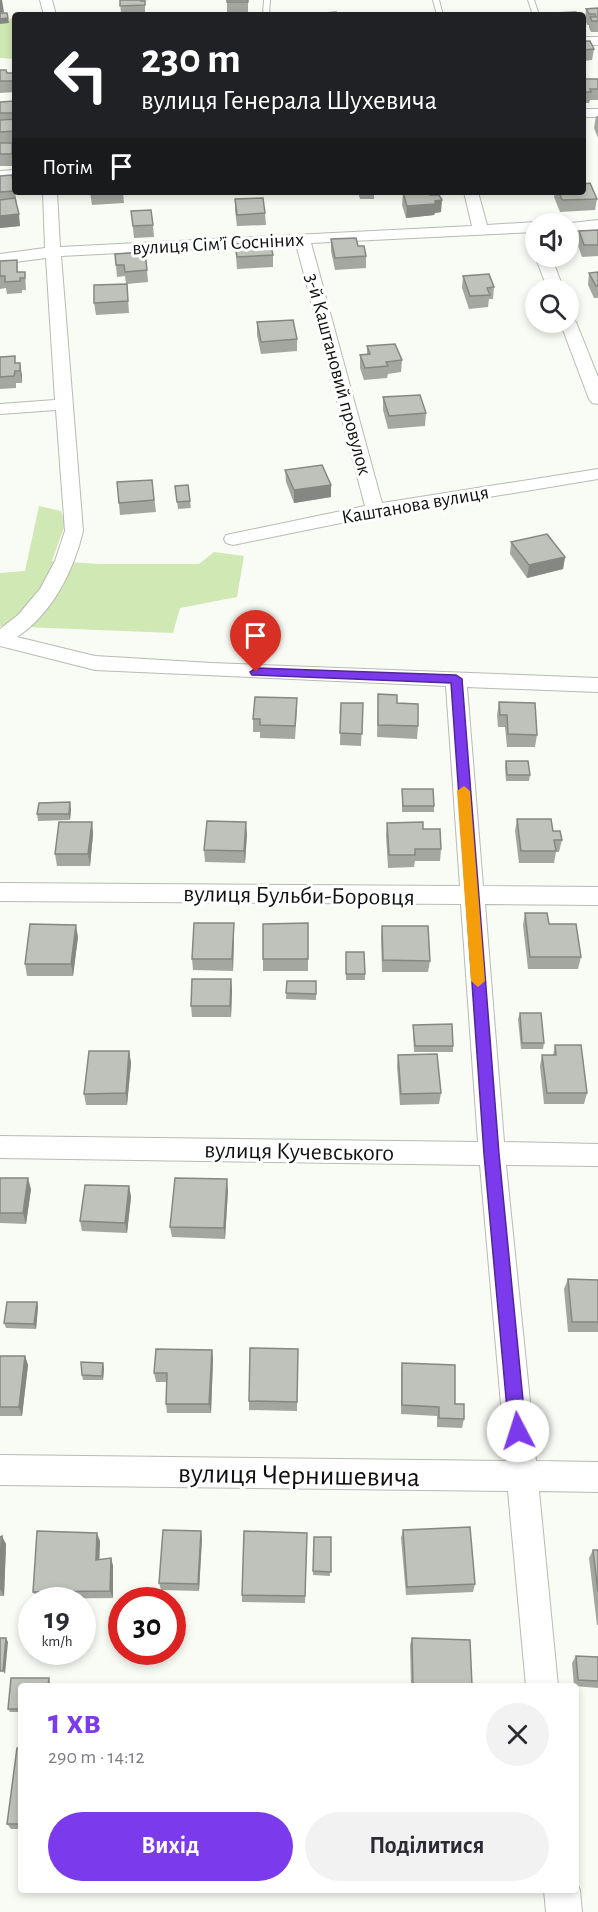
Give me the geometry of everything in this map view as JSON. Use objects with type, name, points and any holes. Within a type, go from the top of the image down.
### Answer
[{"type":"street","points":[[0,638],[17,628],[34,611],[58,573],[75,528],[53,252],[51,195]]},
{"type":"street","points":[[472,195],[481,230]]},
{"type":"street","points":[[579,226],[598,225]]},
{"type":"street","name":"вулиця Сім’ї Сосніних","points":[[0,259],[53,252],[302,238],[525,230]]},
{"type":"street","name":"3-й Каштановий провулок","points":[[302,238],[375,510]]},
{"type":"street","points":[[572,333],[598,399]]},
{"type":"street","points":[[0,409],[64,404]]},
{"type":"street","name":"Каштанова вулиця","points":[[233,539],[375,510],[598,474]]},
{"type":"street","points":[[0,638],[95,663],[212,670],[598,685]]},
{"type":"street","points":[[456,679],[492,1154],[542,1683]]},
{"type":"street","name":"вулиця Бульби-Боровця","points":[[0,892],[598,896]]},
{"type":"street","name":"вулиця Кучевського","points":[[0,1147],[598,1155]]},
{"type":"street","name":"вулиця Чернишевича","points":[[0,1470],[598,1477]]},
{"type":"street","points":[[562,1893],[564,1912]]},
{"type":"green space","points":[[4,12],[8,19],[12,18],[12,59],[0,58],[0,13]]},
{"type":"green space","points":[[39,506],[61,511],[65,524],[52,561],[99,564],[199,564],[214,552],[244,556],[237,597],[180,608],[173,633],[0,626],[0,573],[25,571]]},
{"type":"building","points":[[120,0],[141,0],[145,1],[145,5],[120,6]]},
{"type":"building","points":[[227,0],[248,0],[248,2],[227,2]]},
{"type":"building","points":[[598,8],[598,21],[592,21],[590,17],[596,17],[595,14],[589,14],[586,9]]},
{"type":"building","points":[[0,13],[7,13],[8,18],[0,19]]},
{"type":"building","points":[[586,41],[590,41],[594,49],[586,50]]},
{"type":"building","points":[[0,70],[12,73],[12,81],[0,81]]},
{"type":"building","points":[[586,79],[598,79],[598,89],[590,89],[591,92],[586,92]]},
{"type":"building","points":[[12,101],[12,113],[0,113],[0,102]]},
{"type":"building","points":[[12,119],[12,131],[0,132],[0,120]]},
{"type":"building","points":[[0,143],[12,143],[12,154],[0,154]]},
{"type":"building","points":[[12,175],[12,191],[0,192],[0,176]]},
{"type":"building","points":[[590,183],[597,199],[562,200],[560,195],[586,195],[586,184]]},
{"type":"building","points":[[404,195],[439,195],[442,200],[435,201],[435,204],[407,206]]},
{"type":"building","points":[[15,198],[19,214],[0,216],[0,200]]},
{"type":"building","points":[[263,198],[265,213],[237,215],[235,199]]},
{"type":"building","points":[[151,210],[153,225],[133,226],[131,211]]},
{"type":"building","points":[[598,230],[598,245],[584,245],[579,231]]},
{"type":"building","points":[[356,238],[358,246],[364,246],[366,256],[335,258],[331,239]]},
{"type":"building","points":[[270,242],[273,255],[237,257],[235,244]]},
{"type":"building","points":[[145,252],[147,270],[125,272],[124,265],[116,265],[115,254]]},
{"type":"building","points":[[17,260],[17,272],[25,272],[25,278],[20,278],[20,281],[5,282],[5,276],[0,276],[0,261]]},
{"type":"building","points":[[598,272],[598,286],[596,286],[589,273]]},
{"type":"building","points":[[489,274],[494,287],[487,288],[490,295],[470,296],[463,276]]},
{"type":"building","points":[[127,284],[128,301],[94,303],[94,285]]},
{"type":"building","points":[[293,320],[297,339],[261,342],[257,322]]},
{"type":"building","points":[[395,344],[402,360],[386,362],[388,366],[365,368],[360,355],[370,354],[367,346]]},
{"type":"building","points":[[15,356],[15,363],[20,363],[20,371],[15,371],[14,376],[0,377],[0,357]]},
{"type":"building","points":[[420,395],[426,413],[389,416],[383,397]]},
{"type":"building","points":[[322,465],[331,485],[294,490],[285,470]]},
{"type":"building","points":[[152,480],[154,500],[119,503],[117,482]]},
{"type":"building","points":[[188,485],[190,501],[177,502],[175,486]]},
{"type":"building","points":[[547,534],[565,557],[529,565],[511,542]]},
{"type":"building","points":[[378,694],[397,695],[397,703],[418,704],[418,726],[378,725]]},
{"type":"building","points":[[255,697],[297,698],[295,726],[260,725],[260,719],[253,719]]},
{"type":"building","points":[[499,702],[535,703],[537,735],[508,734],[507,715],[500,715]]},
{"type":"building","points":[[341,703],[363,703],[362,734],[340,733]]},
{"type":"building","points":[[506,761],[528,761],[530,775],[507,775]]},
{"type":"building","points":[[402,789],[433,789],[434,806],[403,806]]},
{"type":"building","points":[[70,802],[69,814],[37,814],[39,803]]},
{"type":"building","points":[[517,819],[551,819],[553,831],[560,831],[562,840],[554,840],[556,851],[521,851]]},
{"type":"building","points":[[207,821],[246,822],[244,851],[204,850]]},
{"type":"building","points":[[59,822],[92,822],[88,854],[55,854]]},
{"type":"building","points":[[423,822],[423,829],[440,829],[441,849],[415,849],[415,855],[389,855],[387,823]]},
{"type":"building","points":[[525,913],[547,913],[549,924],[576,924],[581,957],[530,957]]},
{"type":"building","points":[[194,923],[234,923],[232,959],[192,959]]},
{"type":"building","points":[[308,923],[308,959],[263,959],[263,924]]},
{"type":"building","points":[[30,924],[76,925],[71,964],[25,964]]},
{"type":"building","points":[[382,926],[428,926],[430,961],[383,960]]},
{"type":"building","points":[[346,952],[364,952],[365,974],[346,974]]},
{"type":"building","points":[[192,979],[231,979],[230,1006],[191,1006]]},
{"type":"building","points":[[287,981],[316,981],[316,994],[286,993]]},
{"type":"building","points":[[520,1013],[541,1013],[544,1043],[522,1043]]},
{"type":"building","points":[[452,1024],[453,1046],[415,1046],[413,1025]]},
{"type":"building","points":[[555,1045],[581,1045],[587,1093],[547,1093],[542,1055],[556,1055]]},
{"type":"building","points":[[89,1051],[129,1051],[126,1093],[84,1094]]},
{"type":"building","points":[[437,1054],[441,1093],[401,1094],[398,1055]]},
{"type":"building","points":[[0,1178],[28,1178],[23,1213],[0,1213]]},
{"type":"building","points":[[175,1178],[227,1179],[224,1228],[170,1227]]},
{"type":"building","points":[[85,1185],[129,1186],[125,1223],[80,1221]]},
{"type":"building","points":[[568,1279],[598,1280],[598,1322],[572,1322]]},
{"type":"building","points":[[7,1302],[37,1302],[34,1324],[4,1323]]},
{"type":"building","points":[[250,1348],[298,1349],[297,1402],[249,1401]]},
{"type":"building","points":[[156,1349],[212,1350],[209,1404],[166,1404],[167,1373],[154,1373]]},
{"type":"building","points":[[0,1356],[25,1356],[19,1407],[0,1407]]},
{"type":"building","points":[[81,1362],[103,1363],[102,1376],[82,1375]]},
{"type":"building","points":[[402,1363],[455,1365],[455,1404],[464,1404],[464,1419],[439,1418],[439,1407],[402,1405]]},
{"type":"building","points":[[470,1527],[475,1584],[407,1587],[403,1530]]},
{"type":"building","points":[[163,1530],[201,1531],[198,1584],[159,1583]]},
{"type":"building","points":[[37,1531],[97,1533],[96,1560],[111,1558],[108,1591],[96,1591],[96,1587],[33,1587]]},
{"type":"building","points":[[244,1531],[307,1533],[305,1596],[242,1595]]},
{"type":"building","points":[[2,1536],[0,1584],[0,1537]]},
{"type":"building","points":[[314,1537],[331,1537],[331,1572],[313,1571]]},
{"type":"building","points":[[593,1550],[598,1550],[598,1592]]},
{"type":"building","points":[[0,1638],[6,1638],[3,1671],[0,1671]]},
{"type":"building","points":[[412,1638],[470,1640],[472,1683],[413,1683]]},
{"type":"building","points":[[576,1656],[598,1657],[598,1681],[578,1680]]},
{"type":"building","points":[[11,1678],[49,1678],[48,1683],[18,1683],[18,1709],[8,1709]]},
{"type":"building","points":[[17,1748],[18,1748],[18,1824],[7,1824]]},
{"type":"slow traffic","points":[[464,791],[478,981]]},
{"type":"route","points":[[256,672],[456,679],[492,1154],[518,1431]]}]
